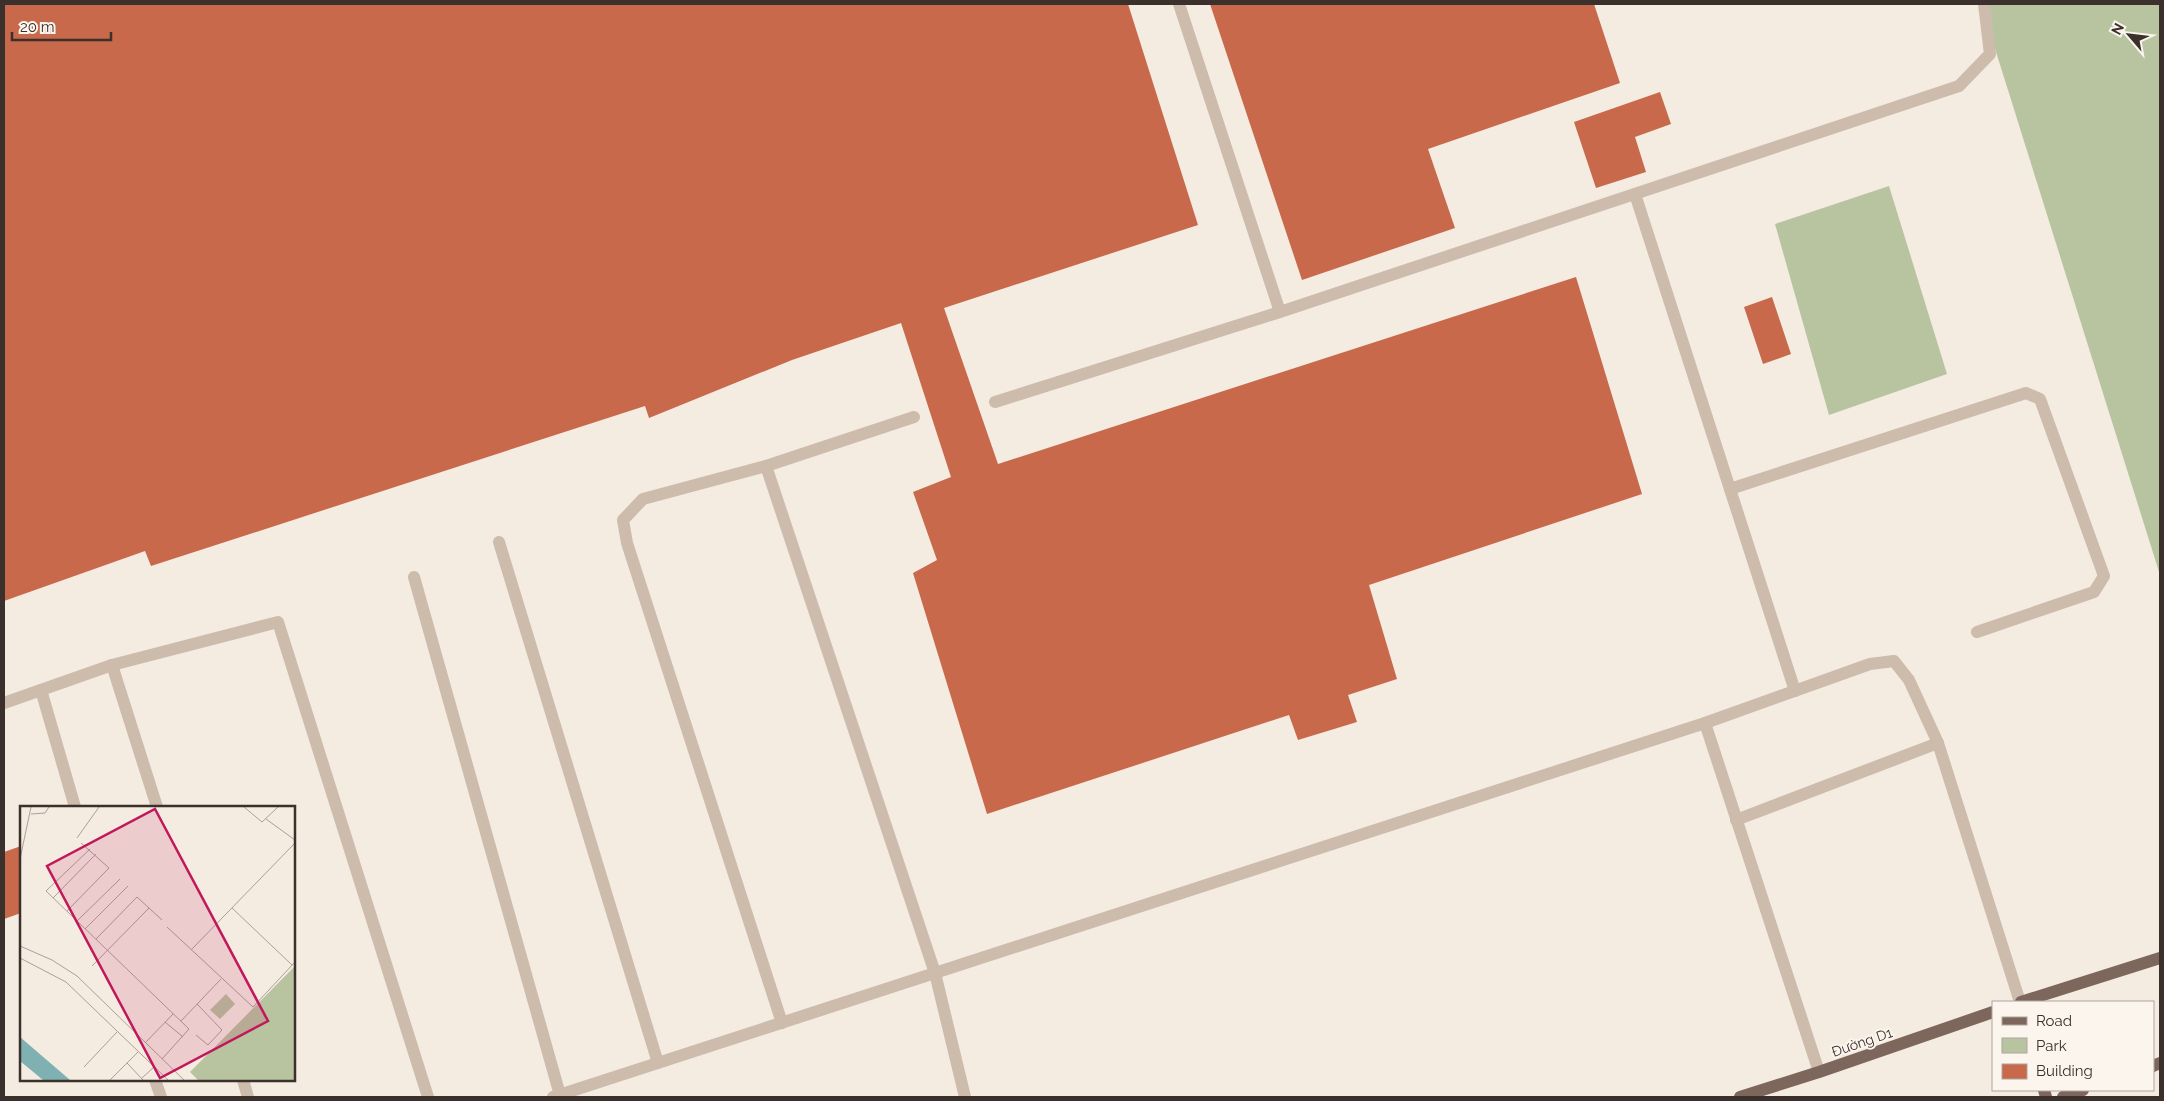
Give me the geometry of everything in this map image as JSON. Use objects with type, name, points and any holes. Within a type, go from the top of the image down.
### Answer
[{"type":"main road","points":[[2024,1001],[2160,958]]},
{"type":"main road","name":"Đường D1","points":[[1740,1097],[1992,1012]]},
{"type":"main road","points":[[2063,1097],[2080,1091]]},
{"type":"lane","points":[[1179,4],[1280,312]]},
{"type":"lane","points":[[995,402],[1280,312],[1959,86],[1990,54],[1984,4]]},
{"type":"lane","points":[[1634,194],[1795,691]]},
{"type":"lane","points":[[1730,489],[2026,394],[2040,399],[2104,576],[2094,592],[1977,632]]},
{"type":"lane","points":[[782,1023],[626,543],[623,520],[643,499],[766,466],[914,417]]},
{"type":"lane","points":[[766,466],[935,973],[965,1097]]},
{"type":"lane","points":[[499,542],[658,1063]]},
{"type":"lane","points":[[414,577],[557,1096],[1705,723],[1870,664],[1894,662],[1909,680],[1938,743],[2021,1001]]},
{"type":"lane","points":[[4,703],[112,665],[278,622],[428,1097]]},
{"type":"lane","points":[[112,665],[157,806]]},
{"type":"lane","points":[[41,690],[75,806]]},
{"type":"lane","points":[[1705,723],[1819,1072]]},
{"type":"lane","points":[[1736,820],[1938,743]]},
{"type":"lane","points":[[156,1081],[161,1097]]},
{"type":"lane","points":[[242,1081],[248,1097]]},
{"type":"green space","points":[[1981,4],[2160,4],[2160,575]]},
{"type":"green space","points":[[1889,186],[1947,374],[1829,415],[1775,224]]},
{"type":"building","points":[[4,4],[1128,4],[1198,225],[944,308],[998,464],[1576,277],[1642,494],[1369,585],[1397,679],[1348,695],[1357,722],[1298,740],[1289,715],[987,814],[913,573],[937,560],[913,492],[951,477],[901,323],[792,360],[649,418],[645,406],[151,566],[145,551],[4,601]]},
{"type":"building","points":[[1210,4],[1594,4],[1620,83],[1428,149],[1455,228],[1302,280]]},
{"type":"building","points":[[1660,92],[1671,124],[1635,137],[1646,172],[1596,188],[1574,122]]},
{"type":"building","points":[[1772,297],[1791,354],[1763,364],[1744,307]]},
{"type":"building","points":[[20,846],[20,913],[4,919],[4,852]]}]
